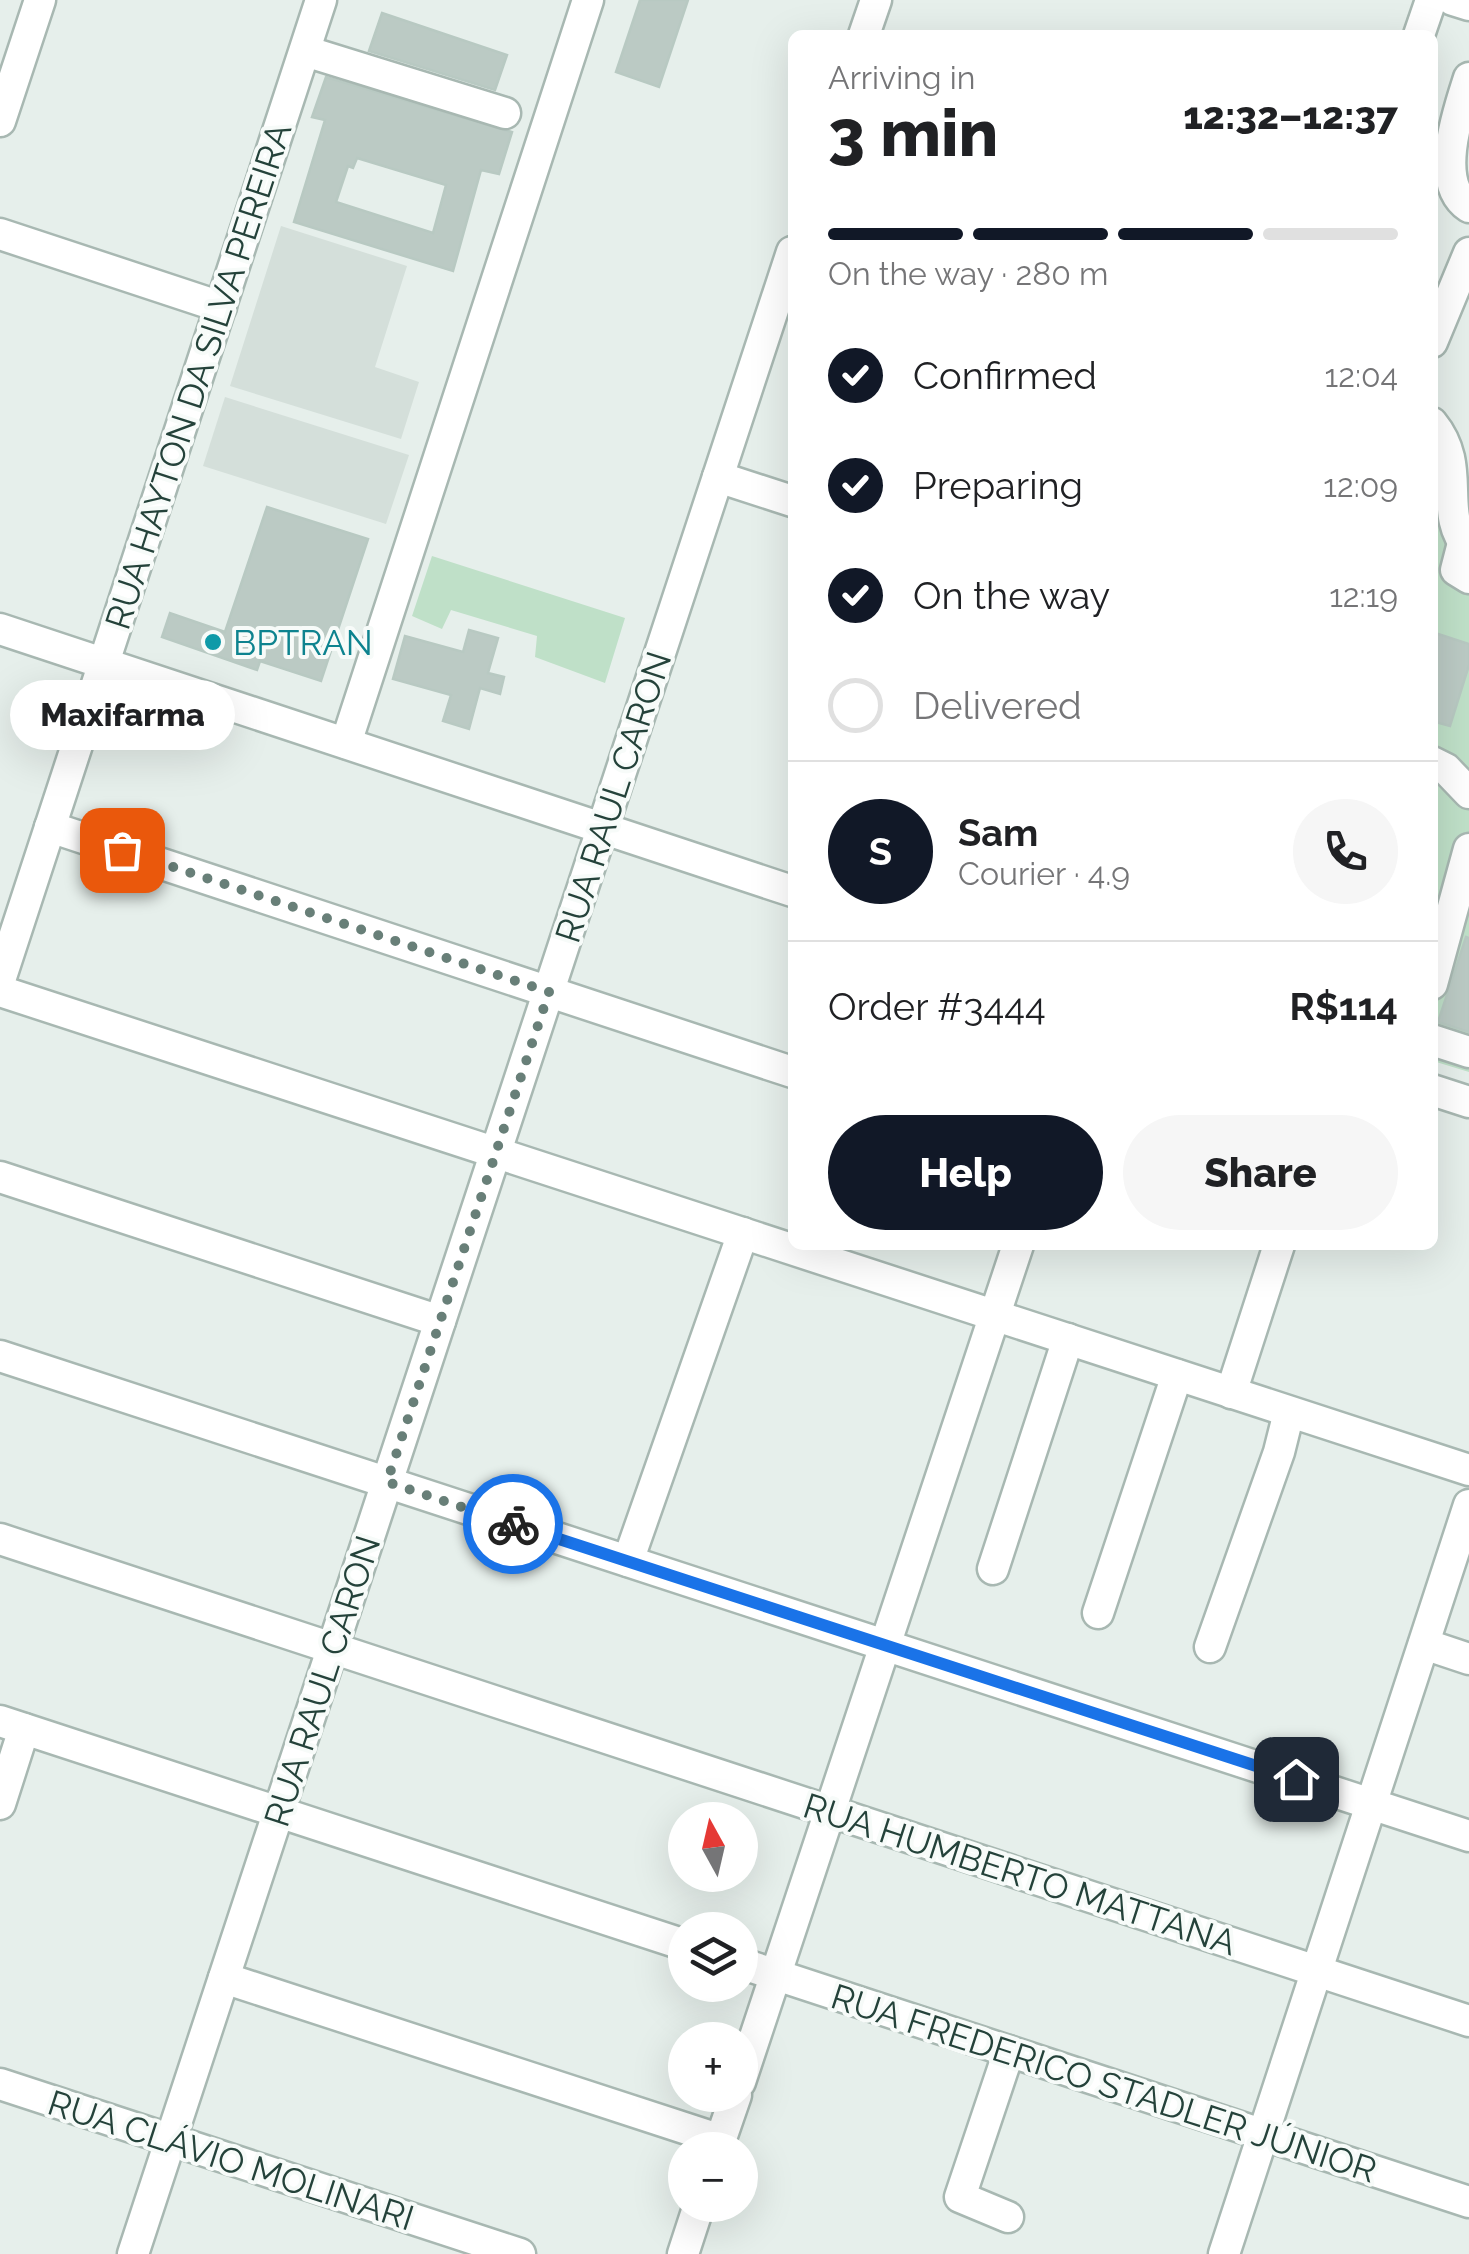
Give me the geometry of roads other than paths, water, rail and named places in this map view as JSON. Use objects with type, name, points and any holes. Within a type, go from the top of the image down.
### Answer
[{"type":"street","points":[[0,121],[40,0]]},
{"type":"street","name":"RUA HAYTON DA SILVA PEREIRA","points":[[0,980],[321,0]]},
{"type":"street","points":[[346,743],[588,0]]},
{"type":"street","points":[[866,30],[876,0]]},
{"type":"street","points":[[1421,30],[1430,0]]},
{"type":"street","points":[[1453,0],[1469,5]]},
{"type":"street","points":[[305,51],[505,113]]},
{"type":"street","points":[[1438,323],[1466,232],[1464,205],[1451,186],[1449,172],[1469,78]]},
{"type":"street","points":[[0,234],[221,307]]},
{"type":"street","name":"RUA RAUL CARON","points":[[133,2254],[788,264]]},
{"type":"street","points":[[1438,430],[1459,459],[1462,482],[1456,528],[1458,562]]},
{"type":"street","points":[[718,477],[788,500]]},
{"type":"street","points":[[0,629],[788,889]]},
{"type":"street","points":[[1438,765],[1469,793]]},
{"type":"street","points":[[50,827],[788,1071]]},
{"type":"street","points":[[1438,964],[1466,869]]},
{"type":"street","points":[[0,991],[788,1248]]},
{"type":"street","points":[[1438,1042],[1469,1052]]},
{"type":"street","points":[[1438,1092],[1469,1102]]},
{"type":"street","points":[[0,1176],[440,1321]]},
{"type":"street","points":[[628,1561],[743,1233]]},
{"type":"street","points":[[794,1250],[1469,1470]]},
{"type":"street","points":[[758,2028],[1016,1250]]},
{"type":"street","points":[[1230,1392],[1277,1250]]},
{"type":"street","points":[[992,1569],[1068,1340]]},
{"type":"street","points":[[0,1356],[1469,1836]]},
{"type":"street","points":[[1098,1613],[1176,1375]]},
{"type":"street","points":[[1210,1647],[1289,1412]]},
{"type":"street","points":[[1224,2254],[1469,1506]]},
{"type":"street","name":"RUA HUMBERTO MATTANA","points":[[0,1539],[1469,2021]]},
{"type":"street","points":[[1424,1644],[1469,1659]]},
{"type":"street","points":[[0,1804],[12,1725],[668,1939]]},
{"type":"street","name":"RUA FREDERICO STADLER JÚNIOR","points":[[758,1969],[1469,2202]]},
{"type":"street","points":[[224,1978],[680,2132]]},
{"type":"street","points":[[1008,2217],[960,2196],[1009,2052]]},
{"type":"street","name":"RUA CLÁVIO MOLINARI","points":[[0,2084],[520,2254]]},
{"type":"street","points":[[683,2254],[693,2222]]},
{"type":"place","name":"BPTRAN","points":[[213,642]]},
{"type":"place","name":"Maxifarma","points":[[122,850]]}]
